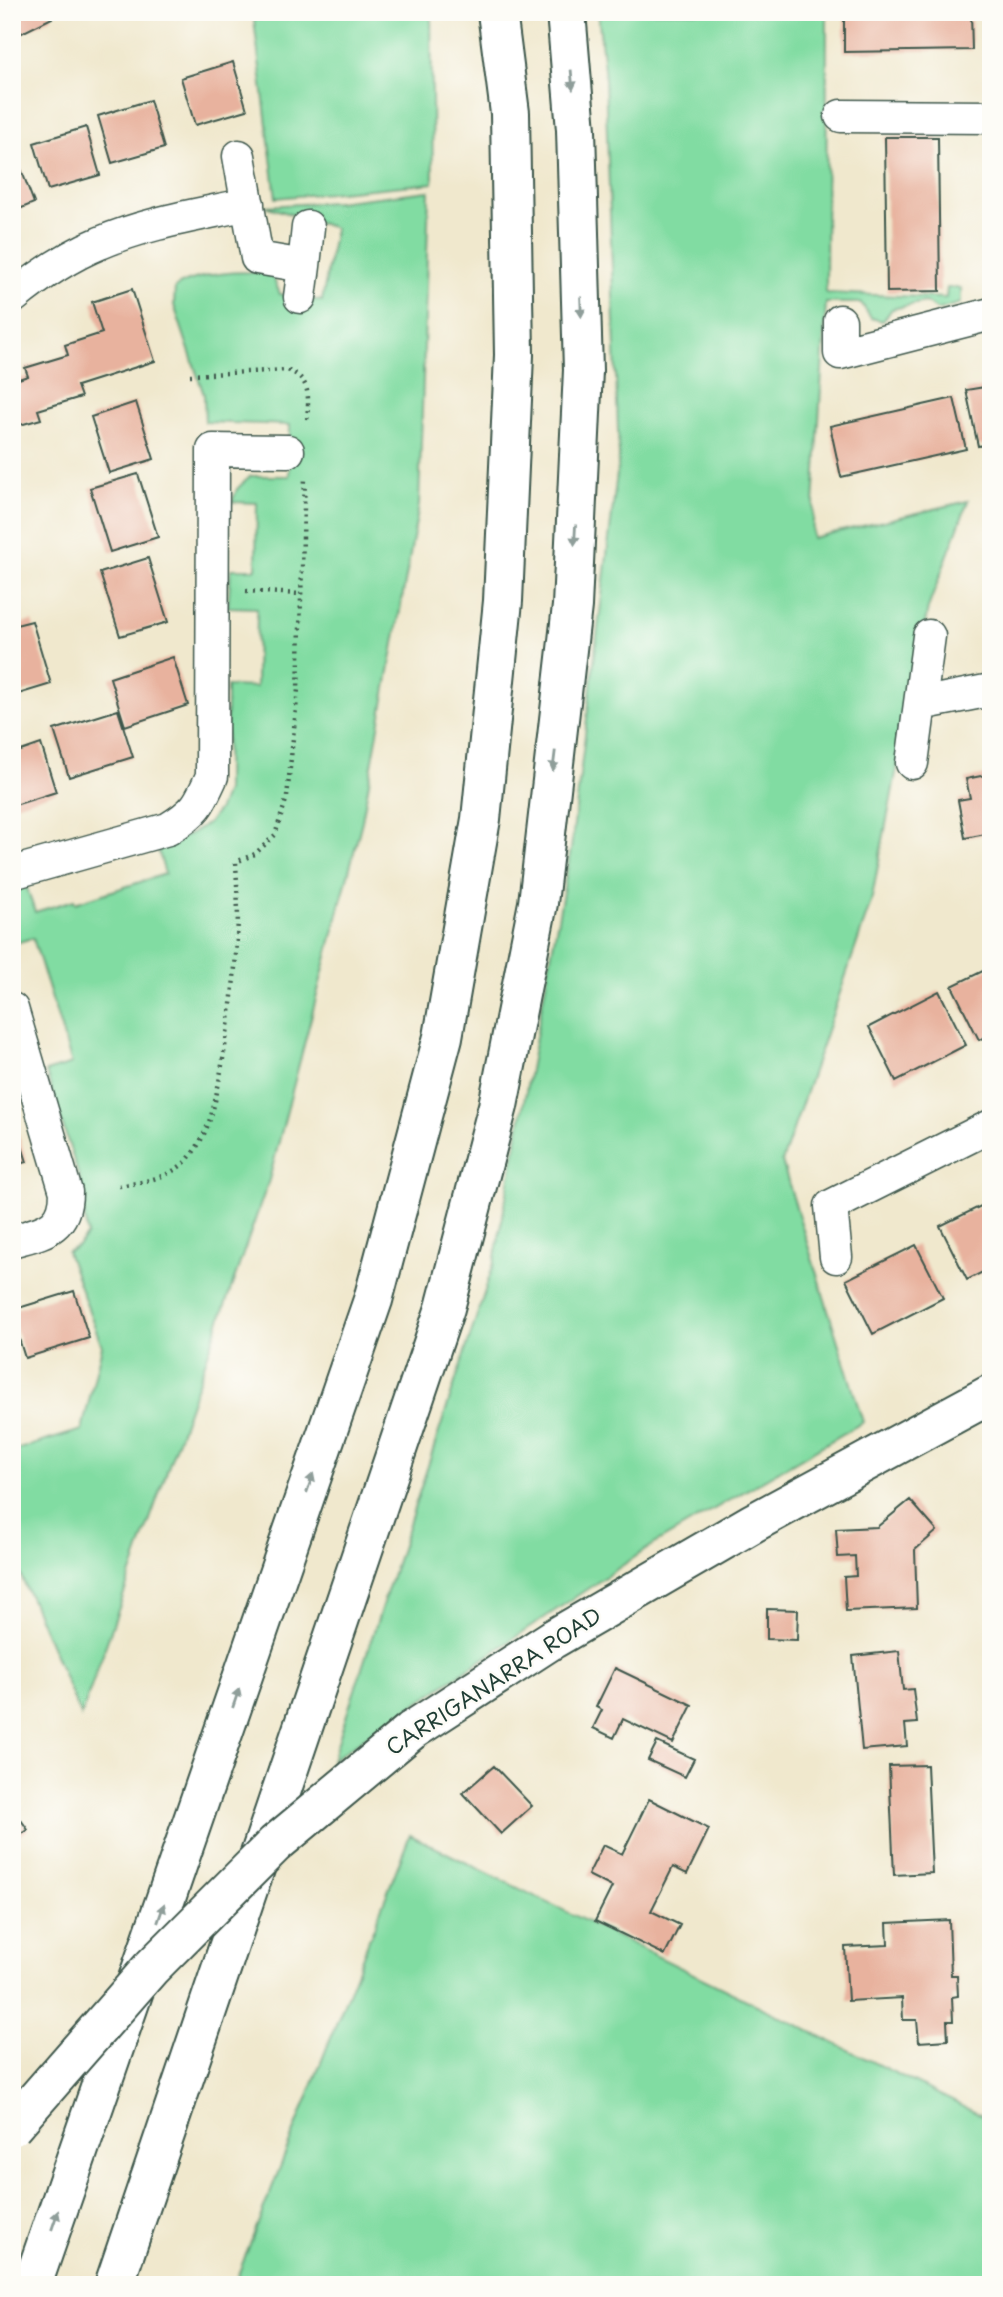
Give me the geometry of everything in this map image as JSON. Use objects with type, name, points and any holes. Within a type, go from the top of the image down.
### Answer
[{"type":"main road","points":[[32,2285],[373,1300],[443,1037],[481,819],[503,601],[513,355],[510,113],[497,12]]},
{"type":"main road","points":[[114,2285],[444,1308],[498,1106],[537,903],[572,606],[583,370],[576,130],[566,12]]},
{"type":"main road","name":"CARRIGANARRA ROAD","points":[[12,2127],[151,1968],[275,1844],[411,1731],[553,1640],[753,1523],[991,1394]]},
{"type":"street","points":[[841,116],[991,117]]},
{"type":"street","points":[[239,156],[257,258],[302,281],[308,227]]},
{"type":"street","points":[[12,298],[61,263],[103,241],[159,224],[248,204]]},
{"type":"street","points":[[840,321],[840,354],[991,314]]},
{"type":"street","points":[[12,873],[168,829],[186,818],[199,805],[212,776],[213,450],[300,453]]},
{"type":"street","points":[[912,762],[929,636]]},
{"type":"street","points":[[920,704],[991,690]]},
{"type":"street","points":[[12,1009],[66,1192],[66,1205],[56,1224],[48,1230],[12,1241]]},
{"type":"street","points":[[836,1257],[831,1206],[991,1126]]},
{"type":"path","points":[[120,1186],[156,1179],[176,1169],[194,1151],[212,1116],[235,970],[236,862],[255,854],[275,835],[287,797],[298,689],[301,594],[300,453],[308,395],[304,382],[298,374],[287,370],[190,374]]},
{"type":"path","points":[[242,591],[301,594]]},
{"type":"green space","points":[[253,12],[431,12],[433,183],[276,198]]},
{"type":"green space","points":[[598,12],[827,12],[826,293],[946,298],[947,288],[961,288],[961,303],[938,310],[925,302],[892,309],[883,321],[871,318],[861,303],[826,303],[812,538],[968,501],[928,608],[871,902],[782,1162],[863,1422],[656,1543],[332,1760],[494,1263],[571,849],[619,457],[605,79]]},
{"type":"green space","points":[[429,191],[419,505],[362,821],[269,1180],[81,1716],[12,1555],[12,1451],[82,1430],[102,1346],[67,1252],[78,1246],[87,1235],[80,1180],[46,1072],[72,1064],[33,938],[12,944],[12,891],[26,885],[35,912],[74,900],[75,903],[165,874],[157,846],[190,834],[208,823],[219,809],[226,791],[227,686],[256,687],[257,608],[228,607],[231,569],[256,569],[257,503],[232,502],[237,489],[250,476],[289,476],[290,425],[205,422],[204,395],[174,305],[175,288],[208,276],[238,272],[264,274],[273,277],[280,294],[322,301],[335,228],[265,206],[336,202]]},
{"type":"green space","points":[[410,1835],[991,2120],[991,2285],[234,2285]]},
{"type":"building","points":[[12,12],[50,12],[52,18],[12,38]]},
{"type":"building","points":[[844,12],[971,12],[972,50],[844,52]]},
{"type":"building","points":[[984,12],[991,12],[991,52],[984,52]]},
{"type":"building","points":[[233,62],[247,110],[195,125],[181,78]]},
{"type":"building","points":[[150,100],[164,148],[112,163],[98,116]]},
{"type":"building","points":[[86,127],[100,175],[48,190],[34,143]]},
{"type":"building","points":[[885,137],[938,137],[940,291],[887,292]]},
{"type":"building","points":[[16,156],[34,203],[12,212],[12,157]]},
{"type":"building","points":[[132,289],[155,361],[77,386],[81,397],[38,410],[41,419],[13,427],[12,381],[28,376],[25,368],[68,355],[65,345],[102,333],[92,302]]},
{"type":"building","points":[[991,386],[991,444],[978,446],[966,390]]},
{"type":"building","points":[[954,398],[966,449],[841,477],[830,426]]},
{"type":"building","points":[[136,402],[154,459],[109,473],[91,417]]},
{"type":"building","points":[[138,474],[158,537],[110,552],[90,488]]},
{"type":"building","points":[[148,558],[168,622],[120,636],[100,573]]},
{"type":"building","points":[[32,621],[51,684],[12,696],[12,626]]},
{"type":"building","points":[[173,657],[188,705],[125,726],[110,678]]},
{"type":"building","points":[[118,710],[133,757],[69,777],[54,730]]},
{"type":"building","points":[[41,744],[56,792],[12,806],[12,754]]},
{"type":"building","points":[[991,774],[991,833],[965,838],[958,800],[970,798],[966,779]]},
{"type":"building","points":[[991,967],[991,1034],[979,1040],[952,986]]},
{"type":"building","points":[[939,991],[966,1045],[896,1081],[869,1027]]},
{"type":"building","points":[[12,1121],[27,1162],[12,1166]]},
{"type":"building","points":[[991,1201],[991,1268],[967,1280],[940,1226]]},
{"type":"building","points":[[916,1245],[943,1298],[873,1334],[846,1280]]},
{"type":"building","points":[[74,1291],[89,1338],[25,1358],[12,1310]]},
{"type":"building","points":[[910,1500],[937,1531],[915,1550],[917,1608],[846,1611],[844,1577],[856,1576],[855,1556],[838,1557],[836,1529],[877,1527]]},
{"type":"building","points":[[767,1609],[798,1610],[797,1640],[767,1639]]},
{"type":"building","points":[[899,1651],[903,1690],[913,1689],[917,1723],[905,1724],[907,1746],[862,1750],[853,1656]]},
{"type":"building","points":[[615,1668],[692,1705],[673,1743],[623,1719],[614,1738],[593,1728],[602,1710],[596,1707]]},
{"type":"building","points":[[657,1742],[694,1759],[685,1777],[648,1760]]},
{"type":"building","points":[[927,1765],[932,1873],[894,1875],[889,1766]]},
{"type":"building","points":[[494,1766],[532,1806],[501,1834],[463,1793]]},
{"type":"building","points":[[649,1799],[709,1829],[687,1874],[673,1867],[651,1911],[680,1925],[665,1955],[595,1921],[612,1887],[588,1875],[603,1845],[622,1854]]},
{"type":"building","points":[[12,1807],[28,1830],[12,1840]]},
{"type":"building","points":[[949,1920],[951,1975],[957,1975],[958,1996],[952,1997],[953,2021],[947,2021],[948,2040],[919,2042],[917,2020],[903,2020],[902,1998],[848,2001],[845,1947],[888,1945],[887,1923]]}]
